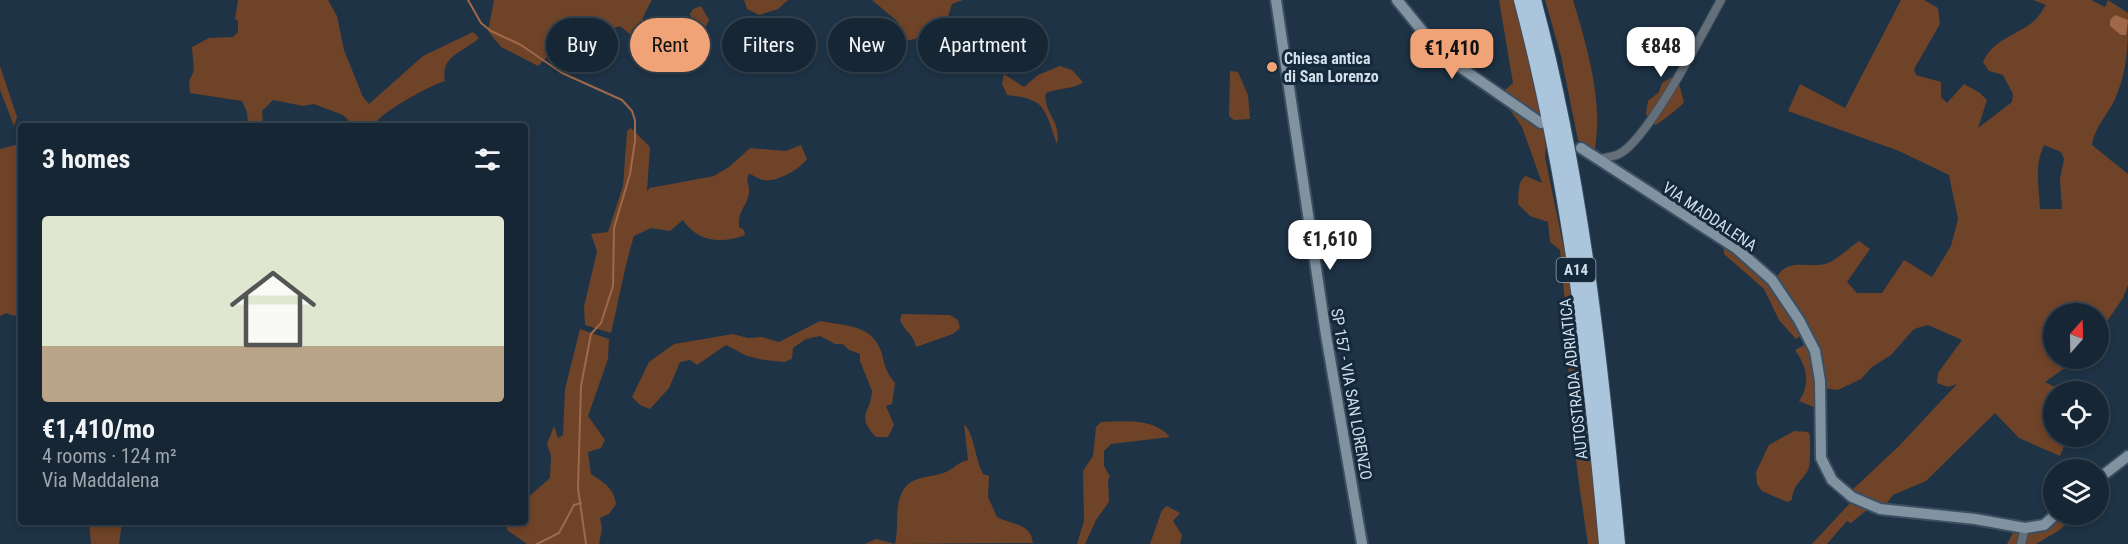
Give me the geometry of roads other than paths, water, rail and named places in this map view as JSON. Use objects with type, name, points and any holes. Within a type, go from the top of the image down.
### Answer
[{"type":"highway","name":"AUTOSTRADA ADRIATICA","points":[[1521,0],[1547,108],[1575,259],[1589,364],[1606,544]]},
{"type":"highway","name":"AUTOSTRADA ADRIATICA","points":[[1534,0],[1559,108],[1587,256],[1601,363],[1618,544]]},
{"type":"street","name":"SP 157 - VIA SAN LORENZO","points":[[1276,0],[1326,335],[1362,544]]},
{"type":"street","points":[[1398,0],[1441,54],[1541,123]]},
{"type":"street","points":[[1601,159],[1619,154],[1635,139],[1659,107],[1721,0]]},
{"type":"street","name":"VIA MADDALENA","points":[[1581,148],[1737,248],[1772,280],[1799,320],[1815,351],[1820,381],[1821,458],[1832,480],[1852,497],[1880,509],[1959,517],[2025,528]]},
{"type":"street","points":[[2109,471],[2128,456]]},
{"type":"street","points":[[2021,544],[2025,528],[2043,525]]},
{"type":"waterway","points":[[468,0],[481,23],[491,31],[521,45],[562,73],[622,100],[632,111],[635,120],[635,141],[630,174],[614,228],[613,286],[601,323],[591,334],[581,386],[578,488],[586,544]]},
{"type":"waterway","points":[[537,544],[559,533],[574,505],[581,503]]},
{"type":"place","name":"Chiesa antica di San Lorenzo","points":[[1272,67]]}]
